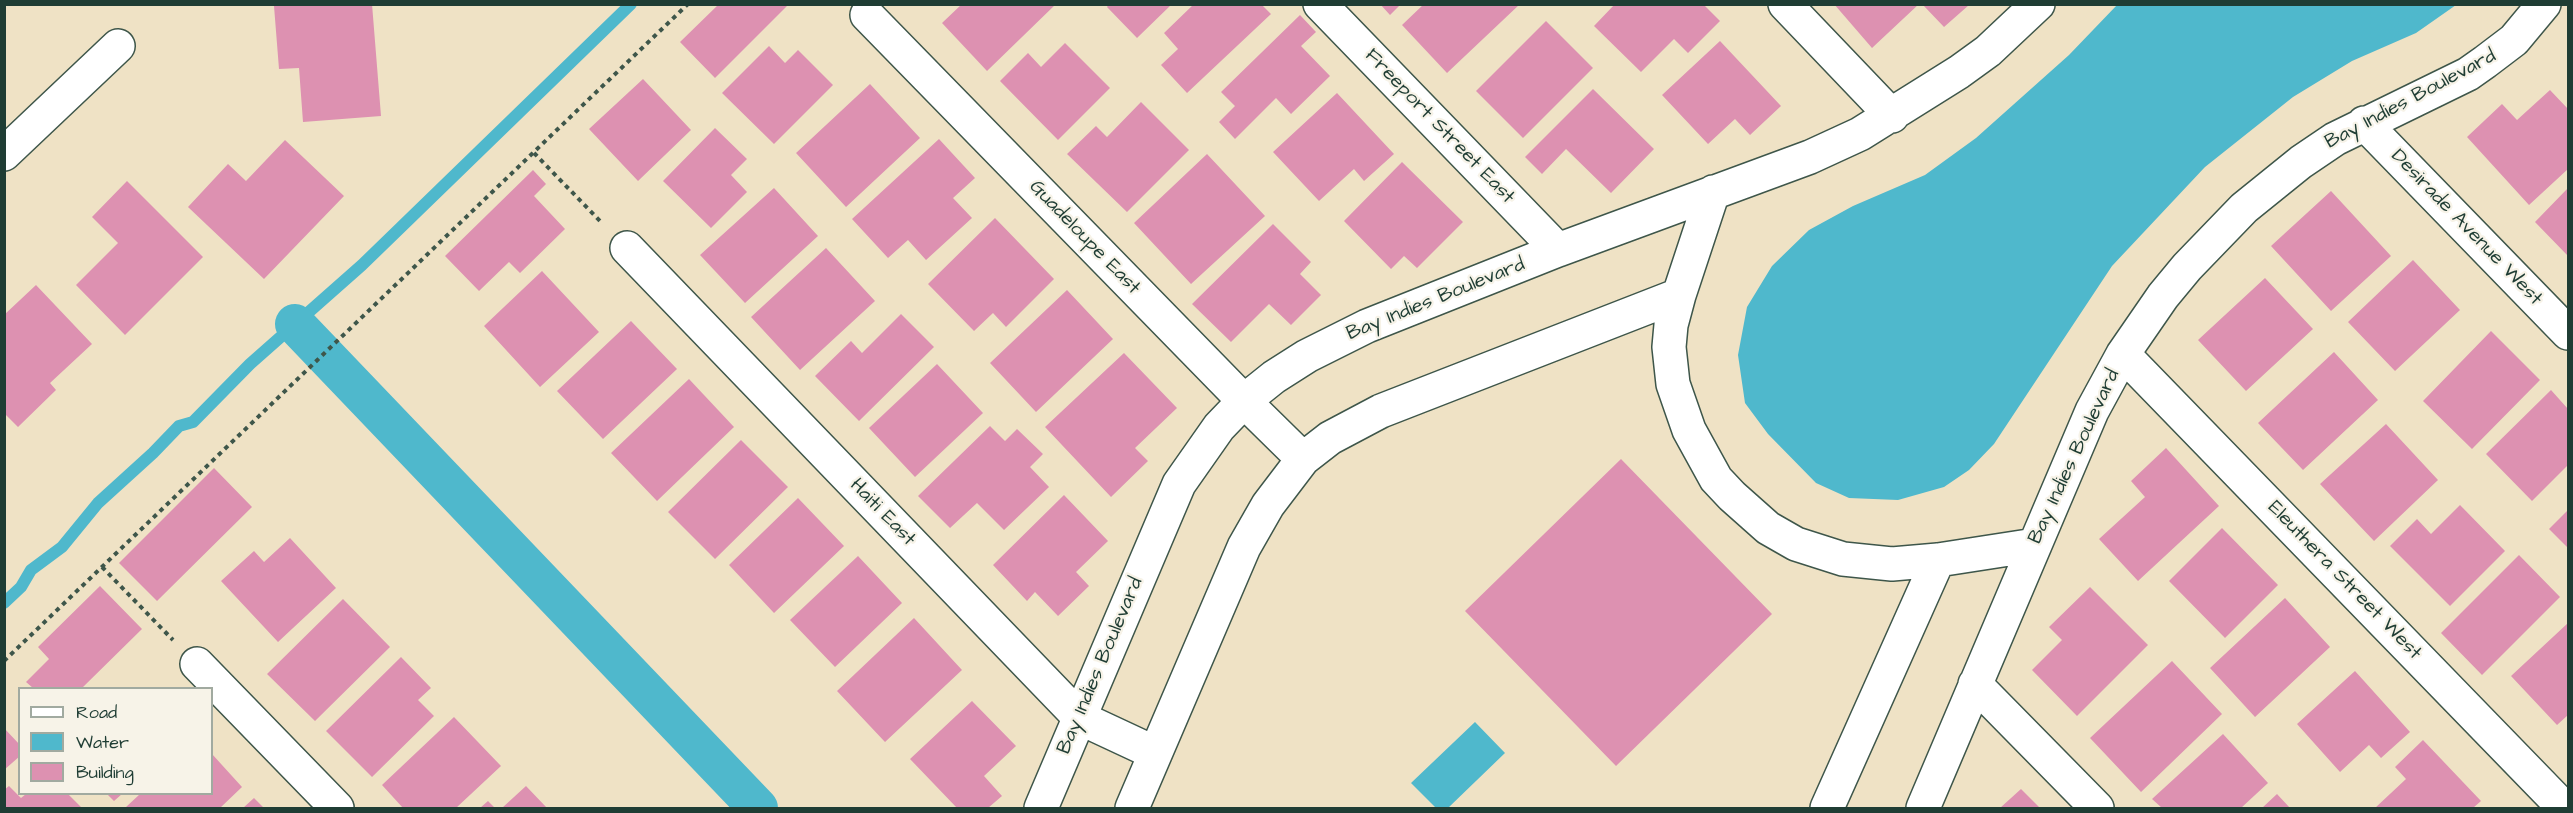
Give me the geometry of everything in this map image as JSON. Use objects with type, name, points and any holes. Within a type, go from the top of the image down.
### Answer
[{"type":"street","name":"Freeport Street East","points":[[1320,4],[1558,250]]},
{"type":"street","points":[[1785,4],[1892,116]]},
{"type":"street","name":"Bay Indies Boulevard","points":[[1041,808],[1179,484],[1219,427],[1244,401],[1274,377],[1307,356],[1367,326],[1558,250],[1810,157],[1860,134],[1892,116],[1988,51],[2038,4]]},
{"type":"street","name":"Bay Indies Boulevard","points":[[1923,808],[2080,438],[2123,354],[2143,323],[2187,267],[2244,208],[2301,162],[2335,138],[2439,88],[2486,62],[2514,40],[2544,4]]},
{"type":"street","name":"Guadeloupe East","points":[[867,15],[1303,459]]},
{"type":"street","points":[[4,154],[118,46]]},
{"type":"street","name":"Desirade Avenue West","points":[[2364,123],[2568,333]]},
{"type":"street","points":[[1713,192],[1679,295],[1671,326],[1669,347],[1673,384],[1697,445],[1716,479],[1768,528],[1796,544],[1843,559],[1892,564],[1938,560],[2035,545]]},
{"type":"street","name":"Haiti East","points":[[627,248],[1080,718],[1155,753]]},
{"type":"street","points":[[1132,808],[1244,547],[1268,505],[1303,459],[1330,438],[1381,411],[1679,295]]},
{"type":"street","name":"Eleuthera Street West","points":[[2123,354],[2564,808]]},
{"type":"street","points":[[1827,808],[1938,560]]},
{"type":"street","points":[[197,664],[337,808]]},
{"type":"street","points":[[1975,684],[2097,808]]},
{"type":"path","points":[[4,661],[688,4]]},
{"type":"path","points":[[534,153],[627,248]]},
{"type":"path","points":[[102,567],[197,664]]},
{"type":"water","points":[[2117,5],[2456,5],[2416,33],[2352,61],[2293,97],[2205,167],[2112,266],[1994,444],[1969,470],[1944,487],[1898,500],[1849,498],[1816,483],[1768,434],[1745,403],[1738,355],[1747,307],[1772,266],[1809,230],[1853,206],[1925,175],[1976,138],[2069,55]]},
{"type":"water","points":[[1475,722],[1505,753],[1448,808],[1436,808],[1411,783]]},
{"type":"building","points":[[372,4],[381,116],[303,122],[299,68],[279,69],[274,6]]},
{"type":"building","points":[[719,4],[789,4],[715,78],[680,42]]},
{"type":"building","points":[[962,4],[1056,4],[987,71],[942,23]]},
{"type":"building","points":[[1109,4],[1172,4],[1137,38],[1107,7]]},
{"type":"building","points":[[1194,4],[1261,4],[1271,14],[1187,93],[1161,65],[1178,49],[1164,33]]},
{"type":"building","points":[[1380,4],[1401,4],[1390,15]]},
{"type":"building","points":[[1424,4],[1520,4],[1447,73],[1402,25]]},
{"type":"building","points":[[1615,4],[1703,4],[1720,21],[1688,53],[1674,39],[1641,72],[1594,26]]},
{"type":"building","points":[[1834,4],[1919,4],[1872,48]]},
{"type":"building","points":[[1923,5],[1969,5],[1944,27]]},
{"type":"building","points":[[1300,15],[1316,32],[1301,46],[1330,76],[1291,114],[1276,98],[1235,139],[1219,122],[1235,106],[1221,92]]},
{"type":"building","points":[[1546,21],[1593,68],[1523,138],[1476,91]]},
{"type":"building","points":[[1720,41],[1781,106],[1750,135],[1735,119],[1708,144],[1662,95]]},
{"type":"building","points":[[1065,43],[1110,88],[1058,140],[1000,81],[1028,53],[1041,67]]},
{"type":"building","points":[[769,46],[785,63],[798,50],[833,85],[774,144],[722,93]]},
{"type":"building","points":[[643,79],[691,130],[638,181],[589,129]]},
{"type":"building","points":[[870,84],[920,138],[846,207],[796,153]]},
{"type":"building","points":[[1593,89],[1654,149],[1611,193],[1566,149],[1542,174],[1525,157]]},
{"type":"building","points":[[2550,90],[2568,109],[2568,169],[2529,205],[2467,137],[2502,104],[2517,120]]},
{"type":"building","points":[[1337,93],[1394,154],[1364,181],[1354,169],[1319,201],[1273,152]]},
{"type":"building","points":[[1141,102],[1189,150],[1127,212],[1067,154],[1096,126],[1107,137]]},
{"type":"building","points":[[715,128],[747,159],[731,175],[747,192],[711,228],[663,181]]},
{"type":"building","points":[[939,139],[975,178],[953,198],[972,218],[926,260],[908,240],[888,258],[852,219]]},
{"type":"building","points":[[285,140],[344,196],[264,279],[188,207],[228,164],[246,181]]},
{"type":"building","points":[[1207,154],[1265,216],[1191,284],[1134,223]]},
{"type":"building","points":[[1402,162],[1463,222],[1417,268],[1404,256],[1391,269],[1344,221]]},
{"type":"building","points":[[533,170],[546,184],[534,196],[565,229],[520,273],[509,262],[479,291],[445,256]]},
{"type":"building","points":[[127,181],[203,257],[125,335],[76,285],[118,243],[92,217]]},
{"type":"building","points":[[774,188],[818,236],[745,303],[700,255]]},
{"type":"building","points":[[2568,188],[2568,256],[2535,222]]},
{"type":"building","points":[[2331,191],[2391,256],[2331,311],[2271,246]]},
{"type":"building","points":[[995,218],[1054,279],[1006,327],[993,313],[974,331],[928,284]]},
{"type":"building","points":[[1273,224],[1311,262],[1300,274],[1321,295],[1291,325],[1269,304],[1231,342],[1192,304]]},
{"type":"building","points":[[826,248],[875,301],[800,370],[751,317]]},
{"type":"building","points":[[2413,260],[2460,310],[2395,371],[2348,322]]},
{"type":"building","points":[[542,271],[599,332],[540,387],[484,326]]},
{"type":"building","points":[[2265,278],[2313,329],[2246,391],[2198,340]]},
{"type":"building","points":[[36,285],[92,344],[50,383],[56,390],[18,427],[4,413],[4,315]]},
{"type":"building","points":[[1067,290],[1113,339],[1036,412],[990,363]]},
{"type":"building","points":[[901,314],[934,347],[859,421],[815,376],[851,341],[862,353]]},
{"type":"building","points":[[631,321],[677,369],[603,439],[557,391]]},
{"type":"building","points":[[2491,331],[2540,380],[2472,449],[2423,401]]},
{"type":"building","points":[[2334,352],[2378,400],[2303,470],[2258,423]]},
{"type":"building","points":[[1124,353],[1177,408],[1135,448],[1148,461],[1111,497],[1045,427]]},
{"type":"building","points":[[937,364],[983,413],[915,477],[869,428]]},
{"type":"building","points":[[689,379],[734,427],[657,501],[611,453]]},
{"type":"building","points":[[2551,390],[2568,409],[2568,465],[2532,501],[2486,454]]},
{"type":"building","points":[[2386,424],[2438,480],[2374,541],[2320,484]]},
{"type":"building","points":[[990,426],[1005,441],[1017,429],[1043,454],[1030,467],[1049,487],[1004,530],[977,503],[950,528],[918,496]]},
{"type":"building","points":[[741,440],[788,487],[715,559],[668,512]]},
{"type":"building","points":[[2166,448],[2219,506],[2138,581],[2099,539],[2145,497],[2131,481]]},
{"type":"building","points":[[1621,459],[1772,614],[1616,766],[1465,611]]},
{"type":"building","points":[[214,468],[252,507],[157,601],[119,563]]},
{"type":"building","points":[[1064,495],[1108,541],[1076,572],[1089,586],[1058,616],[1035,592],[1027,601],[993,565]]},
{"type":"building","points":[[798,498],[844,546],[774,613],[729,565]]},
{"type":"building","points":[[2460,505],[2505,551],[2450,606],[2390,546],[2417,519],[2431,534]]},
{"type":"building","points":[[2568,510],[2568,548],[2549,529]]},
{"type":"building","points":[[2222,528],[2278,585],[2225,638],[2169,581]]},
{"type":"building","points":[[290,538],[336,588],[278,642],[221,581],[254,551],[264,562]]},
{"type":"building","points":[[2519,555],[2560,597],[2482,675],[2441,633]]},
{"type":"building","points":[[858,556],[902,603],[835,667],[790,620]]},
{"type":"building","points":[[100,586],[142,629],[83,687],[32,687],[26,682],[49,659],[38,647]]},
{"type":"building","points":[[2090,587],[2148,645],[2077,716],[2032,670],[2062,640],[2049,627]]},
{"type":"building","points":[[2285,598],[2330,647],[2255,717],[2210,668]]},
{"type":"building","points":[[343,599],[390,647],[315,721],[267,674]]},
{"type":"building","points":[[914,618],[962,670],[885,742],[837,691]]},
{"type":"building","points":[[2568,623],[2568,715],[2557,725],[2511,676]]},
{"type":"building","points":[[401,657],[431,688],[418,700],[434,716],[372,777],[326,731]]},
{"type":"building","points":[[2172,661],[2222,714],[2141,792],[2090,738]]},
{"type":"building","points":[[2355,671],[2410,732],[2381,758],[2369,745],[2340,772],[2297,724]]},
{"type":"building","points":[[972,701],[1016,746],[984,776],[1002,796],[988,808],[957,808],[910,759]]},
{"type":"building","points":[[454,717],[501,766],[456,808],[403,808],[382,785]]},
{"type":"building","points":[[4,728],[18,743],[18,758],[4,770]]},
{"type":"building","points":[[2223,734],[2268,783],[2241,808],[2162,808],[2152,799]]},
{"type":"building","points":[[2423,740],[2481,801],[2473,808],[2375,808],[2406,779],[2395,767]]},
{"type":"building","points":[[213,755],[242,787],[220,808],[126,807],[139,795],[213,795]]},
{"type":"building","points":[[9,786],[21,798],[25,795],[69,795],[82,808],[4,808],[4,790]]},
{"type":"building","points":[[526,786],[547,808],[502,808]]},
{"type":"building","points":[[2021,789],[2040,808],[2000,808]]},
{"type":"building","points":[[2277,794],[2290,808],[2262,808]]},
{"type":"building","points":[[108,795],[121,795],[114,801]]},
{"type":"building","points":[[254,798],[264,808],[243,808]]},
{"type":"building","points":[[488,801],[495,808],[480,808]]},
{"type":"waterway","points":[[4,603],[21,587],[31,570],[62,547],[98,503],[179,426],[193,422],[250,364],[362,265],[631,4]]},
{"type":"waterway","points":[[295,324],[758,808]]}]
